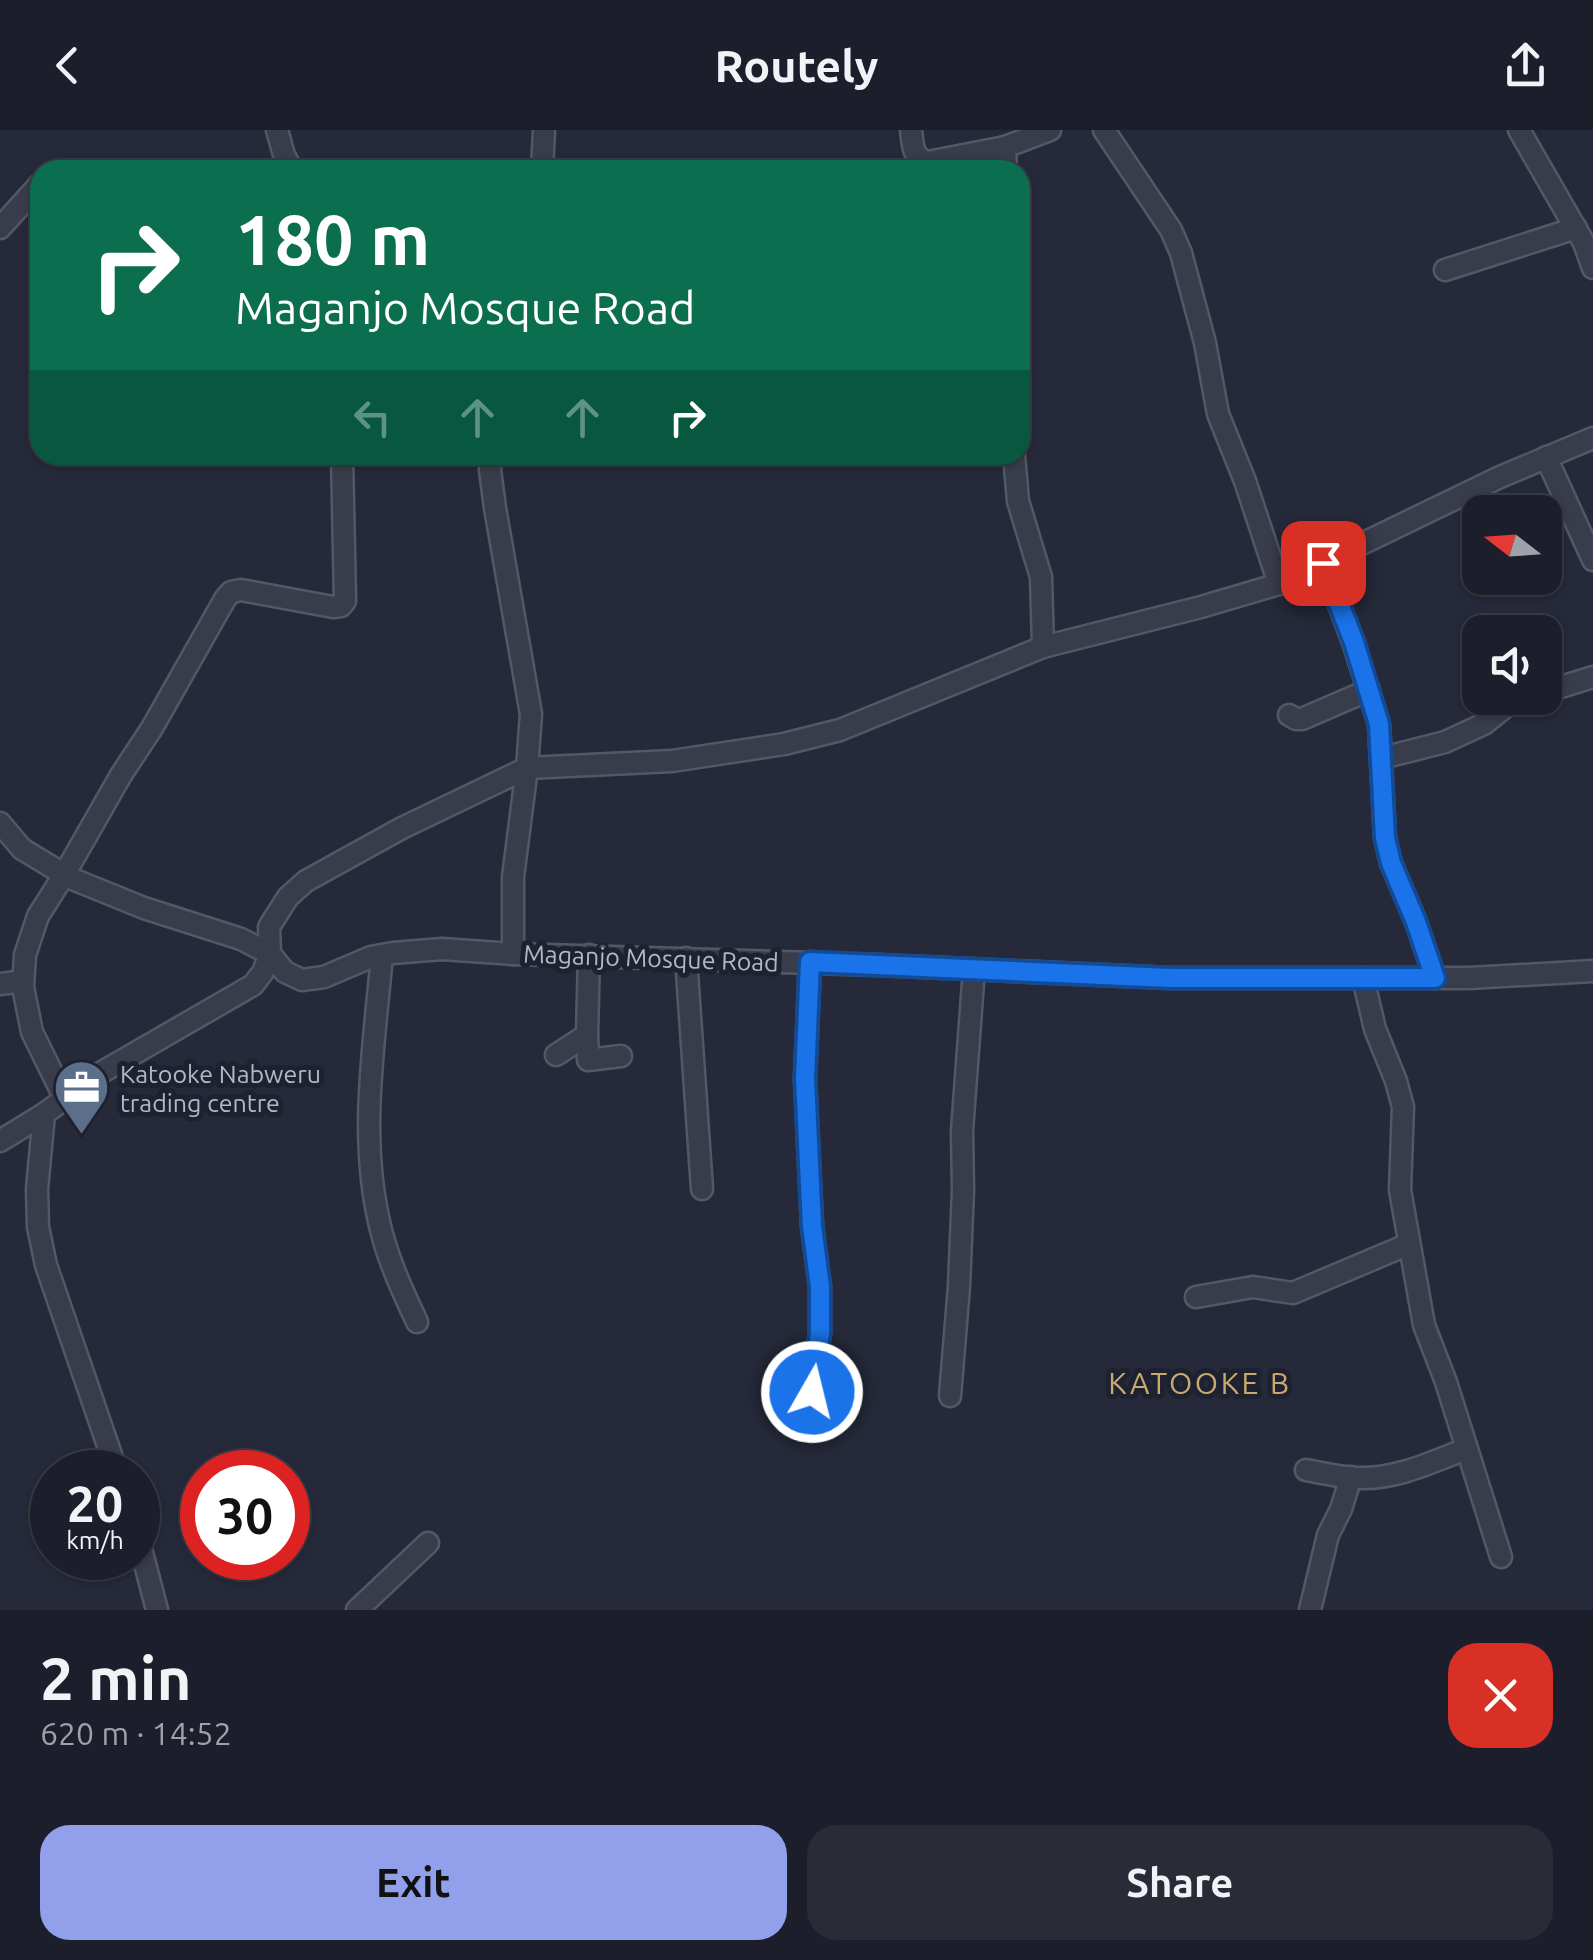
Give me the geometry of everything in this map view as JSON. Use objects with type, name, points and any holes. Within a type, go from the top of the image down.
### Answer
[{"type":"street","points":[[277,130],[287,160]]},
{"type":"street","points":[[542,160],[544,130]]},
{"type":"street","points":[[910,130],[920,160]]},
{"type":"street","points":[[938,160],[1006,146],[1050,130]]},
{"type":"street","points":[[1104,130],[1181,253],[1205,343],[1218,414],[1245,481],[1278,584]]},
{"type":"street","points":[[1519,130],[1585,239],[1593,268]]},
{"type":"street","points":[[1006,146],[1006,160]]},
{"type":"street","points":[[0,228],[30,195]]},
{"type":"street","points":[[1445,270],[1585,239]]},
{"type":"street","points":[[0,1142],[97,1075],[253,984],[264,972],[270,954],[269,927],[277,912],[306,881],[402,828],[528,768],[672,762],[840,730],[1043,647],[1278,584],[1484,484],[1593,438]]},
{"type":"street","points":[[1546,457],[1593,560]]},
{"type":"street","points":[[65,1098],[32,1032],[23,982],[25,956],[38,916],[231,592],[241,590],[342,606],[342,465]]},
{"type":"street","points":[[491,465],[531,714],[513,877],[513,954]]},
{"type":"street","points":[[1015,465],[1018,501],[1041,577],[1043,647]]},
{"type":"street","points":[[1323,563],[1379,724],[1388,850],[1435,978]]},
{"type":"street","points":[[1562,686],[1593,676]]},
{"type":"street","points":[[1289,715],[1302,719],[1369,690]]},
{"type":"street","points":[[1382,758],[1460,736],[1496,715]]},
{"type":"street","name":"Maganjo Mosque Road","points":[[0,822],[22,849],[64,876],[144,908],[242,938],[270,954],[285,972],[302,980],[324,977],[382,955],[442,949],[1170,978],[1435,978],[1593,971]]},
{"type":"street","points":[[382,955],[368,1118],[369,1154],[380,1229],[391,1265],[417,1322]]},
{"type":"street","points":[[589,955],[588,1060],[622,1056]]},
{"type":"street","points":[[686,958],[702,1189]]},
{"type":"street","points":[[808,1422],[820,1333],[805,1079],[810,962]]},
{"type":"street","points":[[950,1396],[974,969]]},
{"type":"street","points":[[1363,978],[1375,1029],[1403,1107],[1400,1190],[1424,1325],[1446,1382],[1500,1557]]},
{"type":"street","points":[[0,984],[23,982]]},
{"type":"street","points":[[556,1055],[586,1035]]},
{"type":"street","points":[[44,1114],[37,1188],[38,1227],[46,1265],[109,1450]]},
{"type":"street","points":[[1196,1296],[1253,1288],[1293,1293],[1409,1244]]},
{"type":"street","points":[[1306,1470],[1351,1477],[1395,1474],[1466,1449]]},
{"type":"street","points":[[1310,1610],[1324,1546],[1342,1509],[1351,1477]]},
{"type":"street","points":[[357,1610],[428,1543]]},
{"type":"street","points":[[149,1580],[157,1610]]},
{"type":"place","name":"Katooke Nabweru trading centre","points":[[81,1137]]},
{"type":"district","name":"KATOOKE B","points":[[1200,1384]]},
{"type":"route","points":[[812,1392],[820,1333],[820,1287],[812,1226],[805,1079],[810,962],[1170,978],[1435,978],[1385,838],[1382,753],[1373,700],[1323,563]]}]
